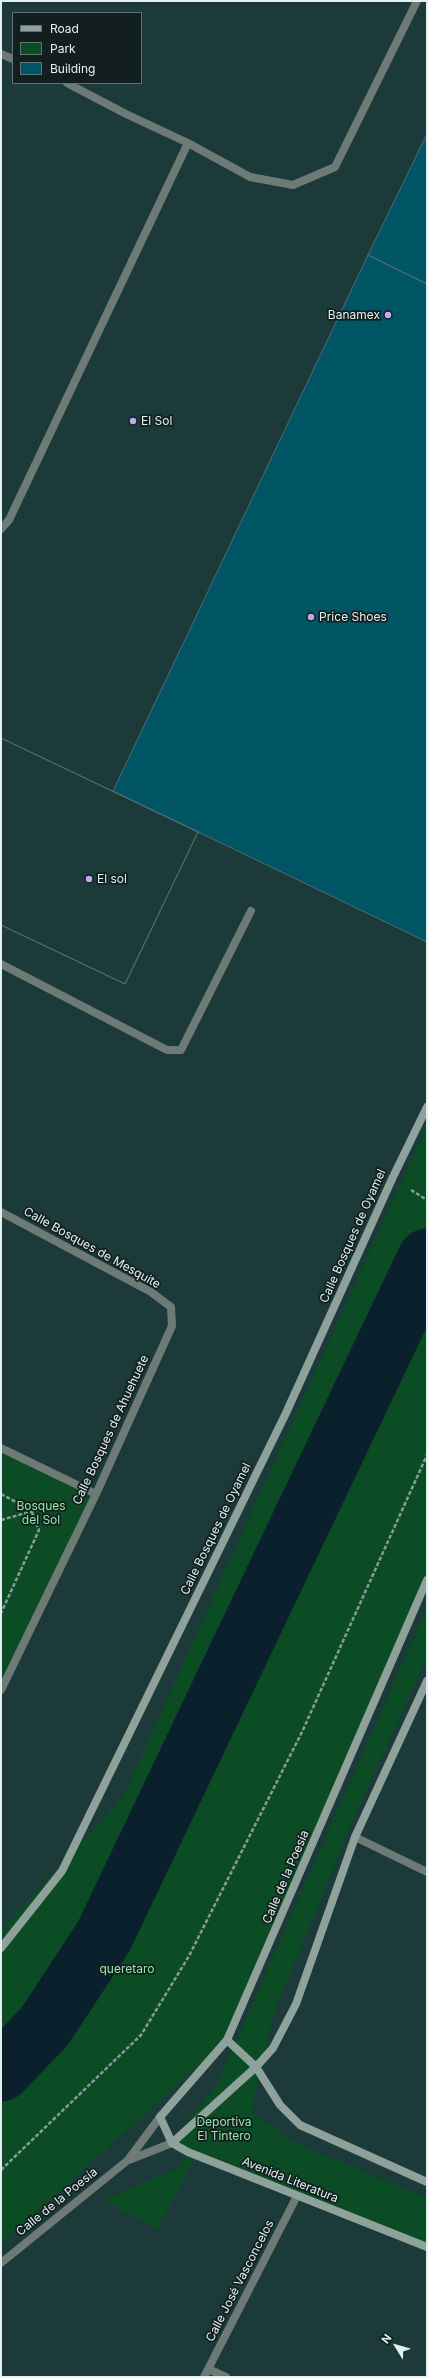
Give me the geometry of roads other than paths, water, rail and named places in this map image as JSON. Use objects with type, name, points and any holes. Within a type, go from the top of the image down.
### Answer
[{"type":"street","points":[[69,84],[126,114],[188,143],[250,176],[293,185],[335,167],[417,1]]},
{"type":"street","points":[[1,54],[12,59]]},
{"type":"street","points":[[1,529],[9,520],[188,143]]},
{"type":"street","points":[[1,964],[167,1050],[181,1050],[251,911]]},
{"type":"street","name":"Calle Bosques de Oyamel","points":[[1,1948],[62,1871],[286,1413],[392,1179],[427,1107]]},
{"type":"street","name":"Calle Bosques de Mesquite","points":[[1,1212],[151,1292],[171,1307]]},
{"type":"street","name":"Calle Bosques de Ahuehuete","points":[[1,1690],[96,1494],[172,1326],[171,1307]]},
{"type":"street","points":[[1,1448],[96,1494]]},
{"type":"street","name":"Calle de la Poesía","points":[[1,2263],[128,2160],[160,2117],[227,2040],[427,1580]]},
{"type":"street","name":"Calle de la Poesía","points":[[128,2160],[172,2143],[256,2067],[273,2048],[296,2004],[355,1837],[427,1681]]},
{"type":"street","points":[[355,1837],[427,1872]]},
{"type":"street","points":[[227,2040],[256,2067],[280,2105],[300,2125],[427,2182]]},
{"type":"street","points":[[160,2117],[172,2143]]},
{"type":"street","name":"Avenida Literatura","points":[[172,2143],[297,2196],[427,2247]]},
{"type":"street","name":"Calle José Vasconcelos","points":[[206,2373],[297,2196]]},
{"type":"street","points":[[206,2373],[226,2377]]},
{"type":"waterway","points":[[1,2072],[45,2026],[104,1936],[427,1258]]},
{"type":"place","name":"Banamex","points":[[388,315]]},
{"type":"place","name":"El Sol","points":[[133,421]]},
{"type":"place","name":"Price Shoes","points":[[311,617]]},
{"type":"place","name":"El sol","points":[[89,879]]},
{"type":"park label","name":"Bosques del Sol","points":[[41,1513]]},
{"type":"park label","name":"queretaro","points":[[127,1969]]},
{"type":"park label","name":"Deportiva El Tintero","points":[[224,2129]]}]
